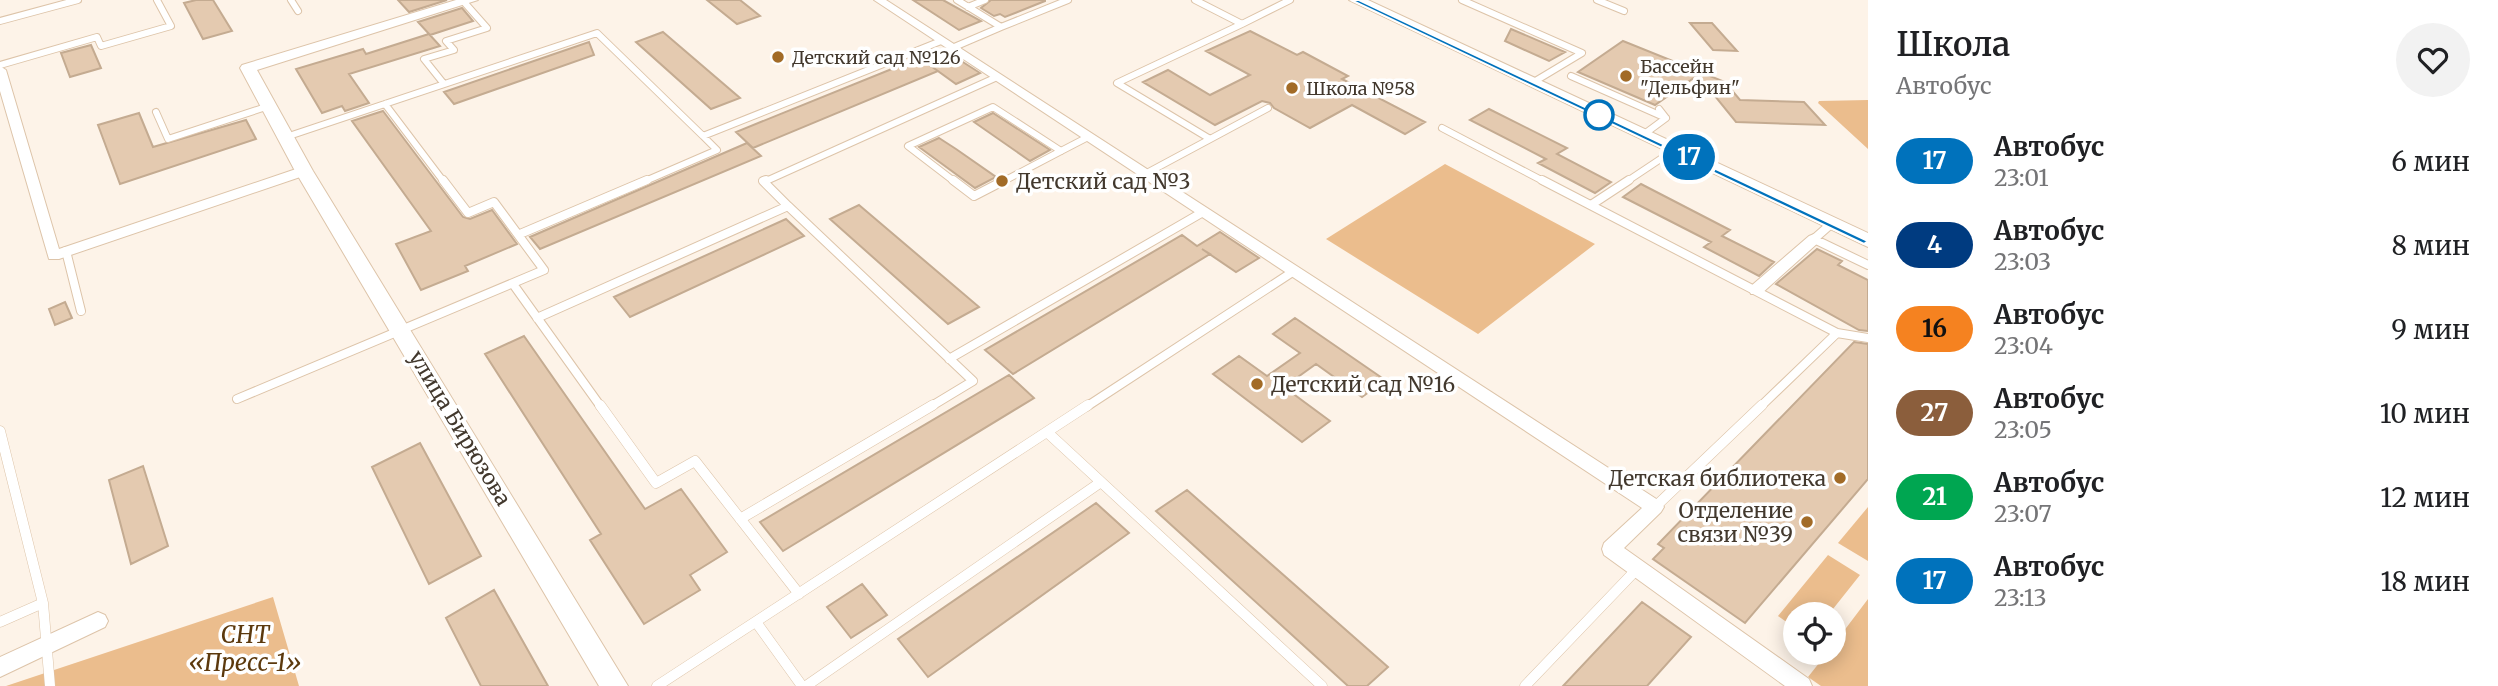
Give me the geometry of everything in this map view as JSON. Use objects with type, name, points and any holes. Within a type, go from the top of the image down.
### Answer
[{"type":"street","points":[[879,0],[1655,507],[1611,549],[1802,686]]},
{"type":"street","points":[[1356,0],[1868,241]]},
{"type":"street","name":"улица Бирюзова","points":[[467,1],[248,68],[304,171],[614,686]]},
{"type":"street","points":[[0,70],[7,118],[54,256],[304,171]]},
{"type":"street","points":[[1756,290],[1814,239]]},
{"type":"street","points":[[0,667],[98,621]]},
{"type":"lane","points":[[0,21],[78,0]]},
{"type":"lane","points":[[0,65],[97,37],[101,46],[171,26],[157,0]]},
{"type":"lane","points":[[291,0],[299,11]]},
{"type":"lane","points":[[957,0],[1001,27]]},
{"type":"lane","points":[[968,7],[985,0]]},
{"type":"lane","points":[[703,136],[1068,0]]},
{"type":"lane","points":[[1195,0],[1242,24]]},
{"type":"lane","points":[[1210,139],[1117,83],[1290,0]]},
{"type":"lane","points":[[1462,0],[1581,53],[1531,83]]},
{"type":"lane","points":[[1597,0],[1624,11]]},
{"type":"lane","points":[[444,84],[424,60],[454,50],[446,41],[487,28],[467,1]]},
{"type":"lane","points":[[285,137],[597,33],[717,150],[520,234]]},
{"type":"lane","points":[[1571,76],[1666,118]]},
{"type":"lane","points":[[740,519],[973,381],[763,181],[997,77]]},
{"type":"lane","points":[[237,399],[544,270],[494,202],[468,213],[384,104]]},
{"type":"lane","points":[[156,112],[168,139],[269,106]]},
{"type":"lane","points":[[1061,151],[993,107],[908,146],[974,196],[1061,151],[1088,137]]},
{"type":"lane","points":[[1145,174],[1268,108]]},
{"type":"lane","points":[[1659,109],[1666,118]]},
{"type":"lane","points":[[1643,135],[1666,118]]},
{"type":"lane","points":[[1442,128],[1837,333],[1868,338]]},
{"type":"lane","points":[[1591,205],[1674,150]]},
{"type":"lane","points":[[537,318],[788,206]]},
{"type":"lane","points":[[949,359],[1203,212]]},
{"type":"lane","points":[[1832,224],[1814,239],[1868,265]]},
{"type":"lane","points":[[66,251],[81,311]]},
{"type":"lane","points":[[657,686],[1294,271]]},
{"type":"lane","points":[[513,284],[656,483],[695,461],[799,594]]},
{"type":"lane","points":[[1655,507],[1837,333]]},
{"type":"lane","points":[[0,431],[43,603],[50,686]]},
{"type":"lane","points":[[1047,432],[1322,686]]},
{"type":"lane","points":[[756,622],[804,686],[1101,482]]},
{"type":"lane","points":[[1525,686],[1637,569]]},
{"type":"lane","points":[[0,622],[43,603]]},
{"type":"green space","points":[[1868,100],[1868,149],[1818,103],[1819,101]]},
{"type":"green space","points":[[1445,164],[1595,244],[1478,334],[1326,239]]},
{"type":"green space","points":[[1868,507],[1868,561],[1838,543]]},
{"type":"green space","points":[[1828,555],[1860,575],[1839,602],[1789,602]]},
{"type":"green space","name":"СНТ «Пресс-1»","points":[[273,597],[299,686],[6,686]]},
{"type":"green space","points":[[1868,599],[1868,686],[1821,686],[1808,677],[1818,665],[1846,665],[1846,628]]},
{"type":"building","points":[[213,0],[232,31],[203,39],[184,3]]},
{"type":"building","points":[[398,0],[447,0],[409,12]]},
{"type":"building","name":"Детский сад №126","points":[[707,0],[740,0],[760,16],[737,24]]},
{"type":"building","points":[[913,0],[943,0],[981,21],[959,30]]},
{"type":"building","points":[[991,0],[1045,1],[1005,17],[1000,14],[994,16],[981,8]]},
{"type":"building","points":[[462,8],[473,21],[430,35],[418,22]]},
{"type":"building","points":[[1690,23],[1712,23],[1737,51],[1713,50]]},
{"type":"building","points":[[1511,29],[1565,52],[1549,61],[1505,41]]},
{"type":"building","name":"Школа №58","points":[[1250,31],[1297,55],[1303,52],[1348,76],[1342,79],[1425,122],[1405,134],[1352,105],[1310,128],[1274,108],[1270,103],[1262,101],[1215,125],[1143,82],[1168,70],[1210,95],[1250,75],[1206,51]]},
{"type":"building","points":[[663,32],[740,98],[711,109],[636,42]]},
{"type":"building","points":[[429,34],[440,46],[349,74],[369,103],[345,111],[342,106],[322,113],[296,69],[363,49],[366,54]]},
{"type":"building","points":[[1623,41],[1725,82],[1740,100],[1804,102],[1825,125],[1736,122],[1698,75],[1655,105],[1578,72]]},
{"type":"building","points":[[589,42],[594,55],[454,104],[444,92]]},
{"type":"building","points":[[91,45],[101,68],[70,77],[61,53]]},
{"type":"building","points":[[955,57],[980,73],[956,84],[931,66]]},
{"type":"building","points":[[919,58],[938,71],[753,148],[736,132]]},
{"type":"building","points":[[1489,109],[1567,148],[1557,154],[1611,182],[1595,193],[1538,163],[1546,159],[1470,120]]},
{"type":"building","points":[[383,111],[463,217],[470,219],[492,210],[517,244],[465,266],[468,271],[421,290],[396,244],[431,231],[352,121]]},
{"type":"building","points":[[139,113],[153,147],[246,120],[256,139],[120,184],[98,125]]},
{"type":"building","points":[[993,113],[1050,150],[1030,161],[974,122]]},
{"type":"building","points":[[939,138],[996,177],[975,188],[919,147]]},
{"type":"building","points":[[747,143],[761,156],[540,249],[530,237]]},
{"type":"building","points":[[1641,184],[1730,230],[1722,236],[1774,262],[1759,276],[1704,247],[1711,242],[1623,197]]},
{"type":"building","points":[[859,205],[979,307],[948,324],[830,219]]},
{"type":"building","points":[[786,219],[804,236],[630,317],[614,297]]},
{"type":"building","points":[[1220,232],[1259,258],[1236,272],[1210,254],[1013,374],[985,350],[1182,235],[1197,246]]},
{"type":"building","points":[[1817,249],[1842,261],[1838,265],[1868,280],[1868,331],[1859,330],[1776,284]]},
{"type":"building","points":[[65,302],[72,318],[55,325],[49,309]]},
{"type":"building","name":"Детский сад №16","points":[[1295,318],[1385,380],[1362,397],[1316,364],[1284,387],[1330,421],[1302,442],[1213,374],[1239,356],[1267,376],[1300,353],[1273,334]]},
{"type":"building","points":[[524,336],[645,509],[681,489],[727,552],[690,575],[700,590],[644,624],[590,540],[601,534],[485,354]]},
{"type":"building","points":[[1854,342],[1868,344],[1868,479],[1745,623],[1653,559],[1664,548],[1658,544]]},
{"type":"building","points":[[1009,375],[1034,398],[783,551],[760,522]]},
{"type":"building","points":[[420,443],[481,556],[429,584],[372,467]]},
{"type":"building","points":[[143,466],[168,546],[131,564],[109,480]]},
{"type":"building","points":[[1187,490],[1388,667],[1367,686],[1348,686],[1156,511]]},
{"type":"building","points":[[1096,503],[1129,533],[928,677],[898,639]]},
{"type":"building","points":[[862,584],[887,615],[851,638],[827,607]]},
{"type":"building","points":[[494,590],[548,686],[481,686],[446,618]]},
{"type":"building","points":[[1642,602],[1691,637],[1647,686],[1563,686]]},
{"type":"bus line","name":"17","points":[[1356,0],[1868,241]]},
{"type":"place","name":"Детский сад №126","points":[[778,57]]},
{"type":"place","name":"Бассейн \"Дельфин\"","points":[[1626,76]]},
{"type":"place","name":"Школа №58","points":[[1292,88]]},
{"type":"place","name":"Детский сад №3","points":[[1002,181]]},
{"type":"place","name":"Детский сад №16","points":[[1257,384]]},
{"type":"place","name":"Детская библиотека","points":[[1840,478]]},
{"type":"place","name":"Отделение связи №39","points":[[1807,522]]}]
